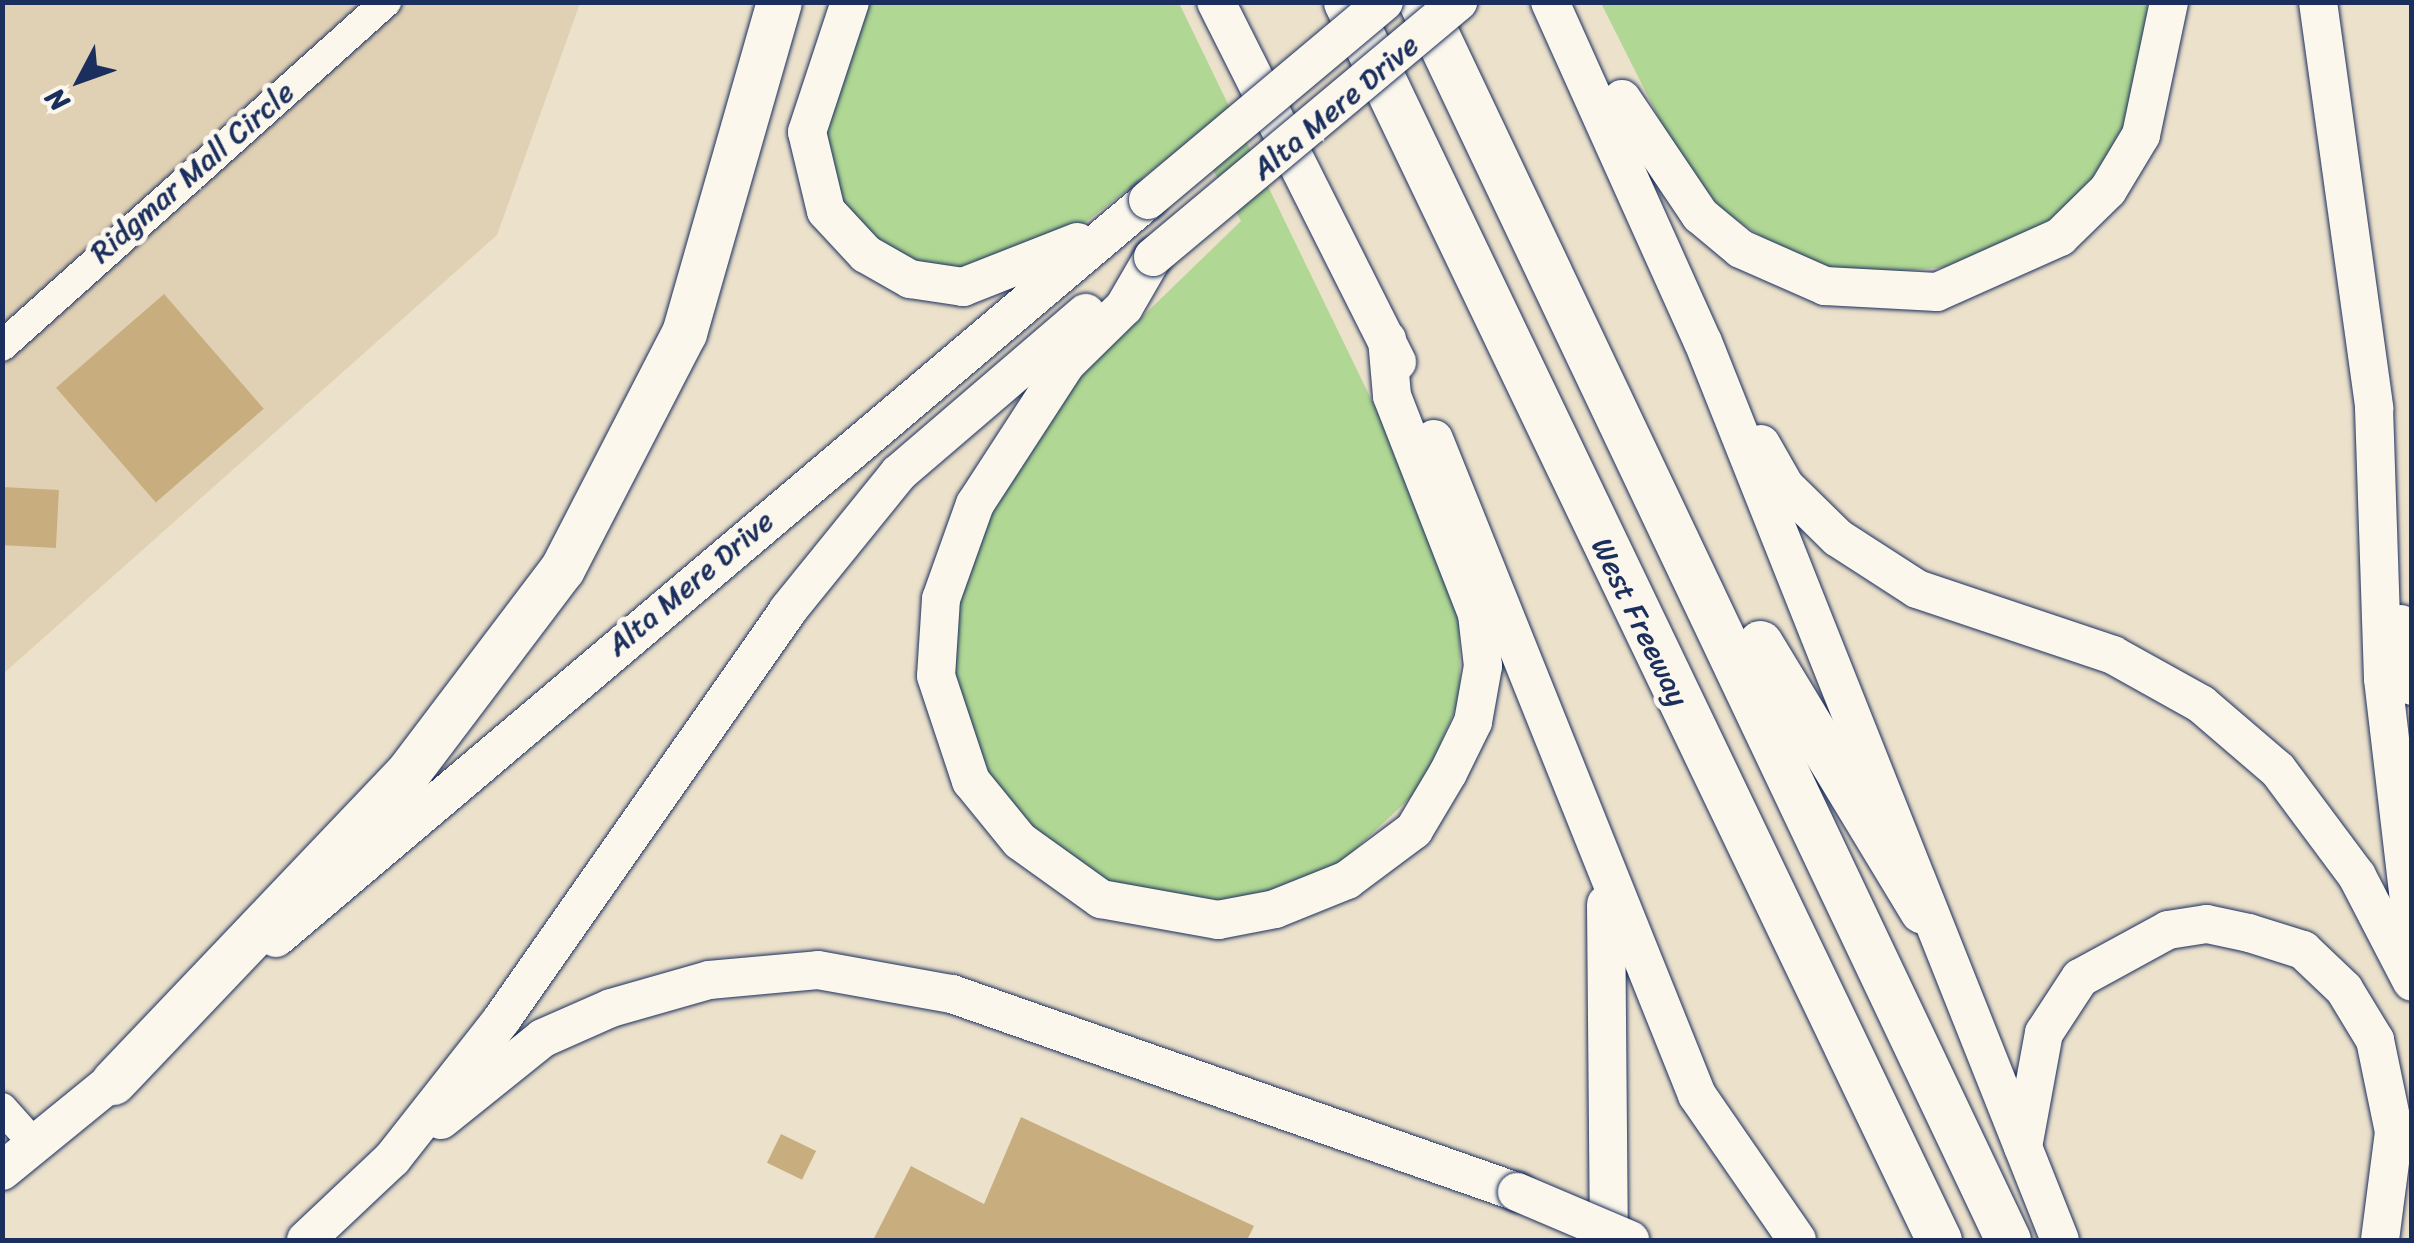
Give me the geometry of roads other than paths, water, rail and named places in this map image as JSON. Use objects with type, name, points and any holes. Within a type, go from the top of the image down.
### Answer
[{"type":"highway","points":[[113,1082],[409,771],[562,570],[684,333],[779,2]]},
{"type":"highway","name":"West Freeway","points":[[1346,2],[1939,1240]]},
{"type":"highway","points":[[1421,2],[1607,382],[2008,1240]]},
{"type":"highway","points":[[1607,382],[1670,460],[1778,682],[1922,911]]},
{"type":"main road","points":[[850,2],[806,132],[826,210],[866,254],[910,279],[963,287],[1056,255],[1148,200]]},
{"type":"main road","points":[[1216,2],[1387,339],[1499,582],[1605,882],[1697,1095],[1798,1240]]},
{"type":"main road","name":"Alta Mere Drive","points":[[12,1161],[113,1082],[410,818],[1384,2]]},
{"type":"main road","name":"Alta Mere Drive","points":[[306,1240],[392,1159],[502,1018],[788,610],[899,473],[1458,2]]},
{"type":"main road","points":[[1554,12],[1600,59],[1700,216],[1788,273],[1868,295],[1937,292],[2009,268],[2060,237],[2108,190],[2140,135],[2170,2]]},
{"type":"main road","points":[[2318,2],[2382,503],[2412,686]]},
{"type":"main road","points":[[1554,12],[1703,342],[1922,911],[2022,1160],[2060,1240]]},
{"type":"main road","points":[[1153,258],[1124,307],[1066,364],[975,504],[941,599],[936,676],[971,781],[1020,841],[1101,898],[1218,920],[1274,909],[1348,880],[1414,830],[1448,773],[1473,722],[1483,666],[1476,614],[1392,396],[1387,339]]},
{"type":"main road","points":[[1703,342],[1785,486],[1838,538],[1916,589],[2113,655],[2201,704],[2278,770],[2357,876],[2412,982]]},
{"type":"main road","points":[[2382,503],[2383,679],[2412,927]]},
{"type":"main road","points":[[1605,882],[1609,1240]]},
{"type":"main road","points":[[2022,1160],[2026,1088],[2044,1034],[2080,978],[2168,930],[2207,924],[2249,933],[2303,950],[2344,989],[2375,1040],[2394,1132],[2380,1240]]},
{"type":"main road","points":[[392,1159],[543,1038],[709,980],[818,970],[952,994],[1517,1192],[1630,1240]]},
{"type":"main road","points":[[2408,1240],[2412,1230]]},
{"type":"street","name":"Ridgmar Mall Circle","points":[[2,346],[386,2]]},
{"type":"street","points":[[2,1108],[12,1161]]}]
